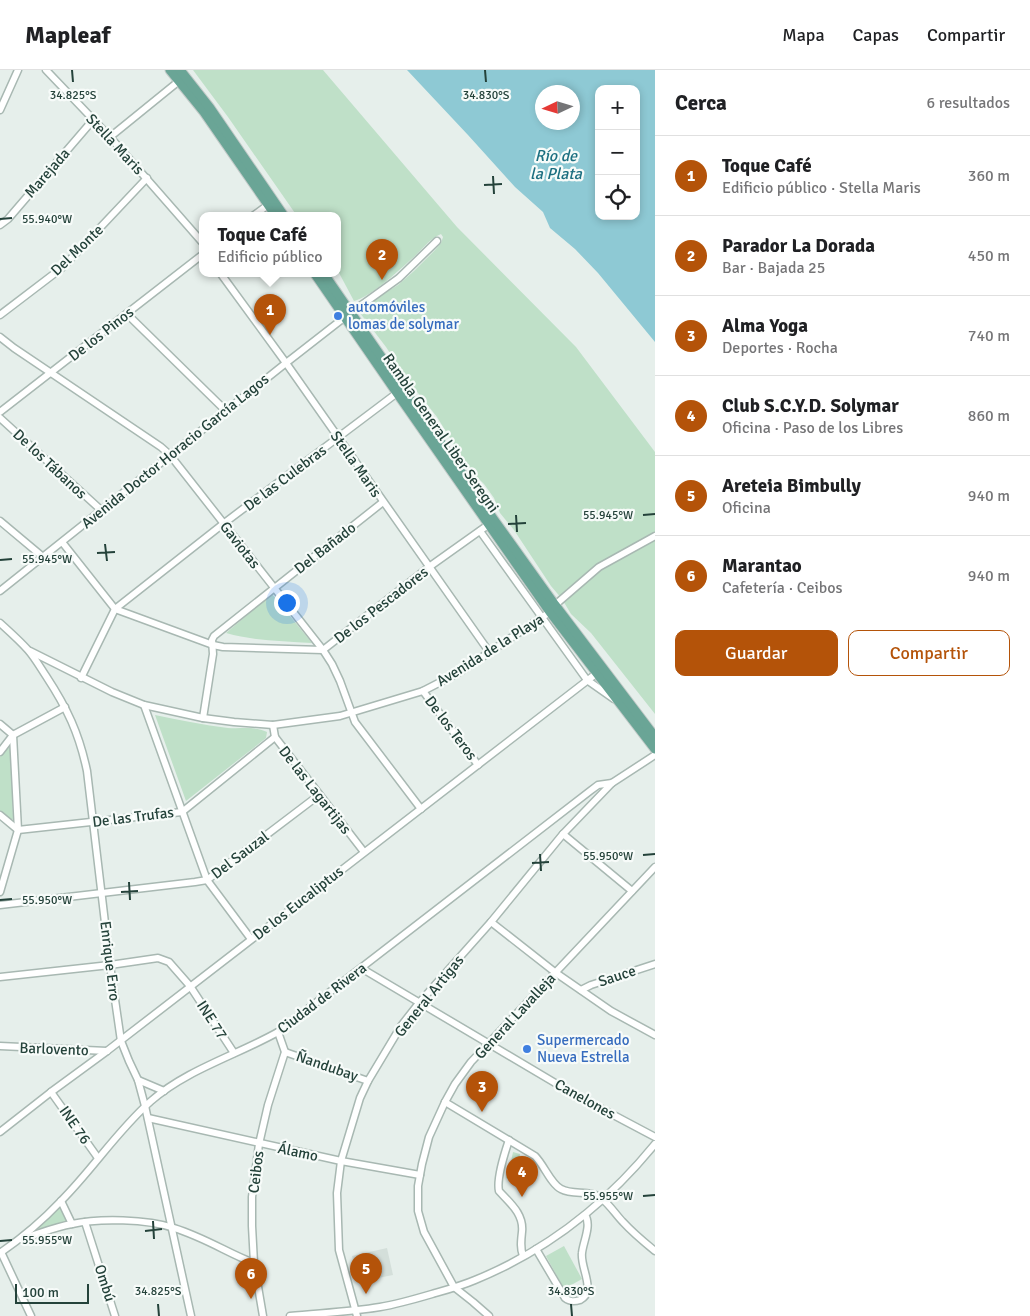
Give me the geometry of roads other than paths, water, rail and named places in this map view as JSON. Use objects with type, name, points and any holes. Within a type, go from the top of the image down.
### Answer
[{"type":"main road","points":[[170,70],[204,112],[273,212]]},
{"type":"main road","points":[[180,70],[210,108],[281,212]]},
{"type":"main road","name":"Rambla General Liber Seregni","points":[[317,277],[348,315],[488,511],[552,609],[597,673],[655,749]]},
{"type":"main road","name":"Rambla General Liber Seregni","points":[[326,277],[397,393],[488,525],[552,609],[655,737]]},
{"type":"street","points":[[0,110],[18,70]]},
{"type":"street","name":"Stella Maris","points":[[46,70],[110,137],[199,239]]},
{"type":"street","points":[[110,137],[180,81]]},
{"type":"street","name":"Marejada","points":[[0,225],[8,219],[93,120]]},
{"type":"street","name":"Del Monte","points":[[0,315],[63,267],[147,178]]},
{"type":"street","points":[[258,212],[268,205]]},
{"type":"street","name":"Avenida Doctor Horacio García Lagos","points":[[0,591],[286,363],[399,278],[437,241]]},
{"type":"street","name":"De los Pinos","points":[[0,412],[199,258]]},
{"type":"street","name":"Stella Maris","points":[[224,277],[490,653]]},
{"type":"street","points":[[127,314],[226,411]]},
{"type":"street","name":"Gaviotas","points":[[0,337],[170,455],[323,650],[340,681],[355,722],[421,809]]},
{"type":"street","name":"De las Culebras","points":[[80,678],[115,609],[223,524],[397,393]]},
{"type":"street","name":"De los Tábanos","points":[[0,418],[101,510]]},
{"type":"street","name":"Del Bañado","points":[[203,718],[214,636],[383,502]]},
{"type":"street","points":[[0,521],[43,557]]},
{"type":"street","name":"De los Pescadores","points":[[115,609],[213,645],[323,650],[430,567],[488,525]]},
{"type":"street","points":[[480,530],[587,680],[620,703]]},
{"type":"street","name":"Avenida de la Playa","points":[[29,651],[80,678],[112,692],[144,705],[174,712],[203,718],[274,725],[331,717],[423,692],[458,674],[542,618],[599,567],[655,536]]},
{"type":"street","points":[[62,542],[115,609]]},
{"type":"street","name":"Enrique Erro","points":[[0,623],[29,651],[65,706],[82,748],[87,772],[120,1041],[138,1080],[145,1106],[191,1316]]},
{"type":"street","name":"De los Eucaliptus","points":[[0,1132],[597,673]]},
{"type":"street","name":"De los Teros","points":[[423,692],[478,765]]},
{"type":"street","points":[[144,705],[207,880],[251,939]]},
{"type":"street","points":[[0,752],[13,735],[65,706]]},
{"type":"street","points":[[0,724],[13,735],[18,830],[0,892]]},
{"type":"street","name":"De las Lagartijas","points":[[274,725],[275,737],[364,852]]},
{"type":"street","name":"De las Trufas","points":[[18,830],[182,812],[275,737]]},
{"type":"street","name":"Ciudad de Rivera","points":[[1,1252],[18,1240],[61,1201],[145,1106],[164,1091],[190,1075],[278,1032],[598,785],[612,783],[655,755]]},
{"type":"street","name":"General Artigas","points":[[356,1313],[339,1250],[337,1193],[341,1161],[360,1098],[368,1081],[401,1026],[419,1003],[491,922],[563,834],[612,783]]},
{"type":"street","name":"Del Sauzal","points":[[0,905],[207,880],[319,795]]},
{"type":"street","points":[[0,815],[18,830]]},
{"type":"street","points":[[563,834],[632,890]]},
{"type":"street","name":"General Lavalleja","points":[[489,1316],[454,1288],[424,1232],[418,1211],[418,1186],[429,1137],[455,1084],[471,1062],[655,867]]},
{"type":"street","points":[[491,922],[556,973],[610,1011],[655,1035]]},
{"type":"street","name":"INE 77","points":[[110,965],[158,958],[169,962],[190,986],[234,1054]]},
{"type":"street","name":"Sauce","points":[[581,990],[655,964]]},
{"type":"street","points":[[0,977],[110,965]]},
{"type":"street","name":"Canelones","points":[[361,968],[572,1093],[655,1138]]},
{"type":"street","points":[[278,1032],[285,1052]]},
{"type":"street","name":"Barlovento","points":[[0,1046],[107,1051]]},
{"type":"street","name":"Ñandubay","points":[[285,1052],[368,1081]]},
{"type":"street","name":"Ceibos","points":[[263,1316],[254,1263],[252,1197],[259,1144],[268,1105],[285,1052]]},
{"type":"street","points":[[138,1080],[164,1091]]},
{"type":"street","name":"INE 76","points":[[51,1092],[98,1158]]},
{"type":"street","points":[[445,1102],[535,1156],[542,1162],[558,1188],[568,1192],[591,1194],[603,1199],[623,1222],[655,1251]]},
{"type":"street","name":"Álamo","points":[[148,1118],[259,1144],[420,1175]]},
{"type":"street","points":[[509,1140],[498,1188],[520,1215],[522,1225],[520,1245],[523,1256]]},
{"type":"street","points":[[290,1316],[356,1313],[454,1288],[490,1273],[536,1249],[585,1215],[613,1190],[655,1144]]},
{"type":"street","points":[[61,1201],[72,1224]]},
{"type":"street","points":[[536,1249],[565,1298],[572,1302],[586,1296],[588,1289],[581,1259],[588,1224],[588,1219],[585,1215]]},
{"type":"street","points":[[18,1240],[84,1222],[101,1220],[146,1223],[173,1228],[254,1263]]},
{"type":"street","name":"Ombú","points":[[84,1222],[115,1316]]},
{"type":"street","points":[[1,1252],[31,1316]]},
{"type":"water","name":"Río de la Plata","points":[[407,70],[655,70],[655,342],[598,273],[575,249],[550,228],[543,212],[515,187]]},
{"type":"place","name":"Parador La Dorada","points":[[382,280]]},
{"type":"place","name":"automóviles lomas de solymar","points":[[338,316]]},
{"type":"place","name":"Toque Café","points":[[270,335]]},
{"type":"place","name":"Supermercado Nueva Estrella","points":[[527,1049]]},
{"type":"place","name":"Alma Yoga","points":[[482,1112]]},
{"type":"place","name":"Club S.C.Y.D. Solymar","points":[[522,1197]]},
{"type":"place","name":"Areteia Bimbully","points":[[366,1294]]},
{"type":"place","name":"Marantao","points":[[251,1299]]}]
